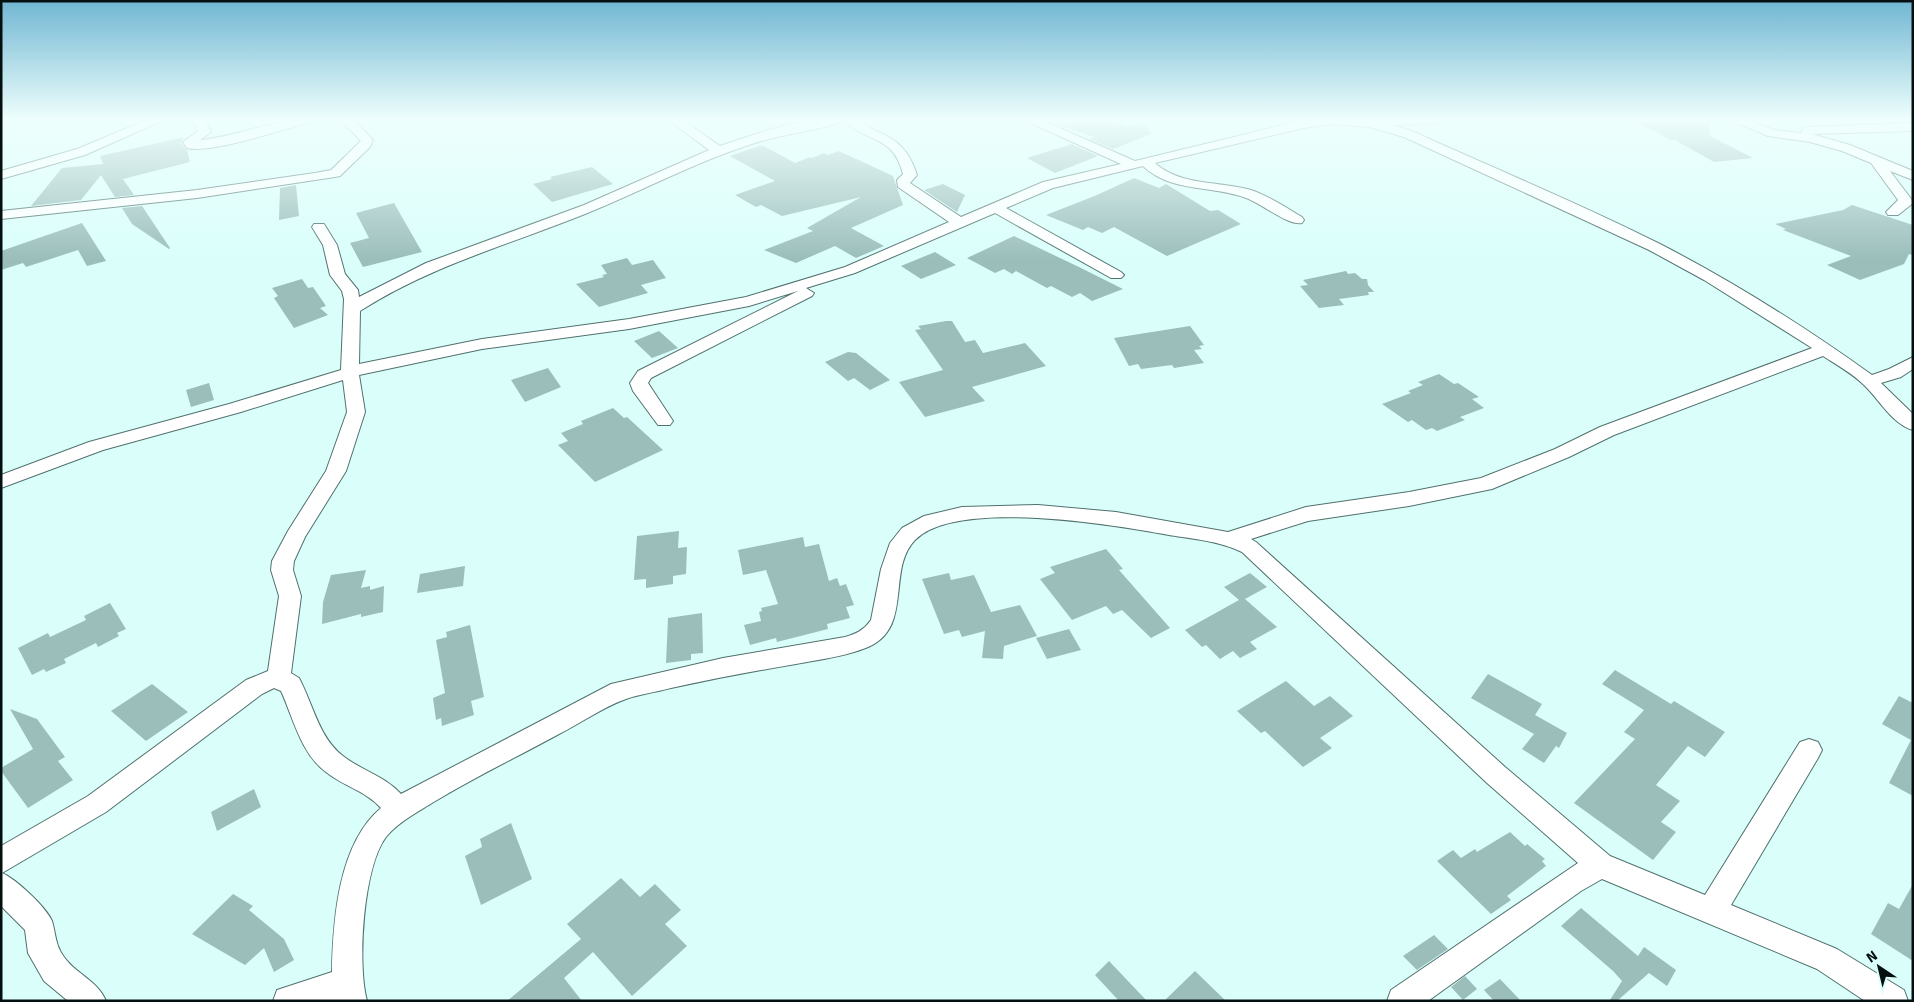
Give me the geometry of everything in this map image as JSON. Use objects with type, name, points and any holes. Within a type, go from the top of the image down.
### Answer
[{"type":"street","points":[[1,175],[33,166]]},
{"type":"street","points":[[1,215],[197,194],[335,173],[343,166]]},
{"type":"street","points":[[352,308],[383,287],[429,265],[572,214],[684,166]]},
{"type":"street","points":[[909,166],[910,175],[904,180],[903,184],[960,223]]},
{"type":"street","points":[[664,421],[642,391],[639,383],[644,375],[850,270],[1048,185],[1132,166]]},
{"type":"street","points":[[1143,166],[1159,174],[1246,194],[1297,220]]},
{"type":"street","points":[[1479,166],[1654,246],[1750,302],[1826,349],[1870,381],[1890,404],[1913,424]]},
{"type":"street","points":[[1880,166],[1905,200],[1905,204],[1893,212]]},
{"type":"street","points":[[1888,166],[1913,176]]},
{"type":"street","points":[[996,208],[1116,275]]},
{"type":"street","points":[[279,677],[290,596],[282,570],[283,561],[295,536],[327,487],[350,436],[356,412],[350,371],[352,308],[350,290],[338,275],[330,245],[319,226]]},
{"type":"street","points":[[1,482],[96,446],[235,408],[350,371],[482,344],[629,324],[722,307],[850,270]]},
{"type":"street","points":[[1231,538],[1306,514],[1410,499],[1485,484],[1562,453],[1607,431],[1826,349]]},
{"type":"street","points":[[1870,381],[1895,373],[1913,362]]},
{"type":"street","points":[[288,1001],[349,992],[347,930],[356,884],[366,848],[377,828],[398,810],[435,788],[619,691],[714,669],[845,646],[861,641],[875,632],[882,620],[893,564],[900,543],[917,526],[985,511],[1021,511],[1097,516],[1231,538],[1249,547],[1496,775],[1600,865],[1827,959],[1893,1001]]},
{"type":"street","points":[[1,861],[97,804],[254,687],[279,677],[286,679],[291,684],[314,739],[324,755],[335,765],[382,792],[398,810]]},
{"type":"street","points":[[1711,912],[1809,750]]},
{"type":"street","points":[[1402,1001],[1571,882],[1600,865]]},
{"type":"street","points":[[1,886],[38,923],[43,953],[55,970],[91,1001]]},
{"type":"building","points":[[85,166],[175,166],[123,179],[134,195],[115,197],[101,175],[81,200],[31,206],[62,168]]},
{"type":"building","points":[[748,166],[871,166],[893,176],[903,205],[851,228],[884,246],[856,258],[835,246],[796,263],[764,250],[813,231],[807,228],[861,197],[782,216],[761,205],[756,207],[735,195],[775,181]]},
{"type":"building","points":[[1041,166],[1073,166],[1055,173]]},
{"type":"building","points":[[592,167],[613,184],[552,202],[533,184],[552,179],[550,177]]},
{"type":"building","points":[[1134,178],[1159,188],[1166,184],[1210,211],[1218,210],[1241,224],[1167,256],[1114,227],[1102,233],[1088,227],[1083,230],[1046,215]]},
{"type":"building","points":[[943,184],[965,195],[957,212],[924,190]]},
{"type":"building","points":[[296,185],[299,216],[279,220],[280,188]]},
{"type":"building","points":[[394,203],[422,252],[363,267],[350,243],[369,238],[356,213]]},
{"type":"building","points":[[1852,205],[1913,225],[1913,255],[1909,254],[1904,264],[1860,280],[1827,265],[1851,256],[1783,230],[1786,229],[1775,224],[1843,210]]},
{"type":"building","points":[[142,206],[169,249],[132,224],[122,208]]},
{"type":"building","points":[[82,223],[106,261],[87,266],[78,250],[26,267],[23,263],[1,270],[1,251]]},
{"type":"building","points":[[1014,236],[1123,289],[1092,301],[1080,293],[1072,297],[1051,286],[1047,288],[1016,271],[1012,274],[1004,269],[995,273],[967,258]]},
{"type":"building","points":[[935,252],[956,265],[921,279],[901,266]]},
{"type":"building","points":[[627,258],[632,265],[653,260],[666,278],[641,285],[648,293],[599,307],[576,284],[604,277],[602,275],[607,274],[601,265]]},
{"type":"building","points":[[1346,271],[1348,274],[1355,273],[1362,279],[1367,279],[1368,285],[1374,292],[1368,292],[1369,295],[1339,299],[1344,305],[1319,308],[1300,286],[1308,285],[1303,280]]},
{"type":"building","points":[[302,279],[308,288],[313,287],[326,306],[320,308],[328,315],[294,328],[274,298],[278,296],[272,288]]},
{"type":"building","points":[[952,321],[965,342],[975,340],[983,353],[1025,343],[1046,366],[972,387],[985,401],[925,417],[899,382],[943,370],[915,330],[921,329],[918,326]]},
{"type":"building","points":[[1190,326],[1204,345],[1199,346],[1202,349],[1194,350],[1204,363],[1174,368],[1172,365],[1141,369],[1138,364],[1129,366],[1114,338]]},
{"type":"building","points":[[659,331],[678,348],[652,358],[634,341]]},
{"type":"building","points":[[848,352],[856,353],[890,380],[870,390],[854,378],[848,381],[825,362]]},
{"type":"building","points":[[548,368],[561,387],[525,402],[511,380]]},
{"type":"building","points":[[1439,374],[1454,384],[1458,383],[1479,397],[1472,399],[1484,408],[1460,417],[1465,420],[1437,431],[1432,428],[1426,430],[1412,420],[1408,422],[1382,404],[1411,393],[1408,391],[1423,385],[1418,382]]},
{"type":"building","points":[[209,383],[214,400],[191,407],[186,390]]},
{"type":"building","points":[[613,408],[624,418],[627,417],[663,450],[595,482],[558,445],[568,441],[561,433],[583,424],[581,421]]},
{"type":"building","points":[[679,531],[678,548],[687,547],[686,574],[673,576],[673,584],[646,588],[646,579],[634,580],[637,536]]},
{"type":"building","points":[[803,537],[805,547],[819,544],[829,581],[837,578],[840,586],[846,584],[854,605],[846,607],[850,618],[827,624],[828,629],[777,642],[776,638],[750,645],[744,625],[761,621],[759,612],[762,611],[761,608],[778,604],[766,570],[743,575],[738,550]]},
{"type":"building","points":[[1106,549],[1123,569],[1119,570],[1170,628],[1151,638],[1122,610],[1113,614],[1106,606],[1072,620],[1040,579],[1055,573],[1050,567]]},
{"type":"building","points":[[465,566],[463,586],[417,593],[420,574]]},
{"type":"building","points":[[366,570],[361,588],[370,586],[370,590],[384,586],[383,612],[361,617],[361,614],[322,624],[323,602],[331,575]]},
{"type":"building","points":[[949,573],[951,580],[974,575],[991,612],[1020,605],[1037,636],[1004,646],[1003,659],[982,658],[985,631],[962,637],[959,630],[944,634],[922,579]]},
{"type":"building","points":[[1250,573],[1267,587],[1245,599],[1277,627],[1250,642],[1257,649],[1240,658],[1233,651],[1220,659],[1206,645],[1202,647],[1185,630],[1239,600],[1224,587]]},
{"type":"building","points":[[110,603],[126,629],[117,633],[119,636],[98,647],[96,643],[64,659],[66,663],[46,672],[44,669],[32,675],[18,648],[48,633],[50,637],[86,620],[84,616]]},
{"type":"building","points":[[702,613],[703,653],[691,654],[691,660],[666,663],[668,618]]},
{"type":"building","points":[[470,625],[484,697],[471,701],[474,715],[442,726],[441,718],[436,720],[433,698],[445,693],[436,640],[447,637],[446,632]]},
{"type":"building","points":[[1069,629],[1081,650],[1047,659],[1036,638]]},
{"type":"building","points":[[1615,670],[1671,704],[1674,701],[1725,732],[1705,757],[1688,746],[1656,785],[1680,801],[1661,822],[1676,832],[1653,860],[1574,803],[1635,739],[1624,732],[1644,710],[1602,684]]},
{"type":"building","points":[[1488,674],[1542,704],[1535,715],[1567,733],[1559,748],[1556,746],[1544,763],[1522,749],[1534,734],[1471,698]]},
{"type":"building","points":[[1286,681],[1314,706],[1330,696],[1353,716],[1320,738],[1332,748],[1303,767],[1265,731],[1261,733],[1237,711]]},
{"type":"building","points":[[152,684],[188,712],[146,741],[111,711]]},
{"type":"building","points":[[1899,696],[1913,703],[1913,796],[1889,783],[1911,740],[1882,724]]},
{"type":"building","points":[[10,709],[37,719],[65,757],[58,761],[73,780],[28,808],[1,771],[1,768],[33,749]]},
{"type":"building","points":[[254,789],[261,807],[217,831],[211,812]]},
{"type":"building","points":[[511,823],[532,879],[481,905],[465,856],[482,847],[480,839]]},
{"type":"building","points":[[1510,832],[1525,846],[1527,844],[1545,859],[1542,861],[1546,866],[1507,896],[1511,900],[1491,914],[1437,861],[1453,850],[1461,858],[1475,849],[1477,852]]},
{"type":"building","points":[[621,878],[640,897],[655,884],[681,910],[665,924],[687,946],[632,996],[593,952],[564,978],[582,1001],[507,1001],[581,939],[567,924]]},
{"type":"building","points":[[1913,884],[1913,961],[1871,934],[1888,903],[1899,909]]},
{"type":"building","points":[[233,894],[253,906],[249,910],[284,939],[294,960],[274,972],[264,948],[245,965],[192,934]]},
{"type":"building","points":[[1581,908],[1638,956],[1644,947],[1676,970],[1667,986],[1649,973],[1617,1001],[1610,1000],[1622,981],[1561,926]]},
{"type":"building","points":[[1434,935],[1448,949],[1417,970],[1403,956]]},
{"type":"building","points":[[1109,961],[1147,1001],[1119,1001],[1095,975]]},
{"type":"building","points":[[1195,971],[1226,1001],[1164,1001]]},
{"type":"building","points":[[1465,976],[1477,989],[1463,1000],[1451,987]]},
{"type":"building","points":[[1500,979],[1521,1001],[1494,1001],[1484,990]]}]
